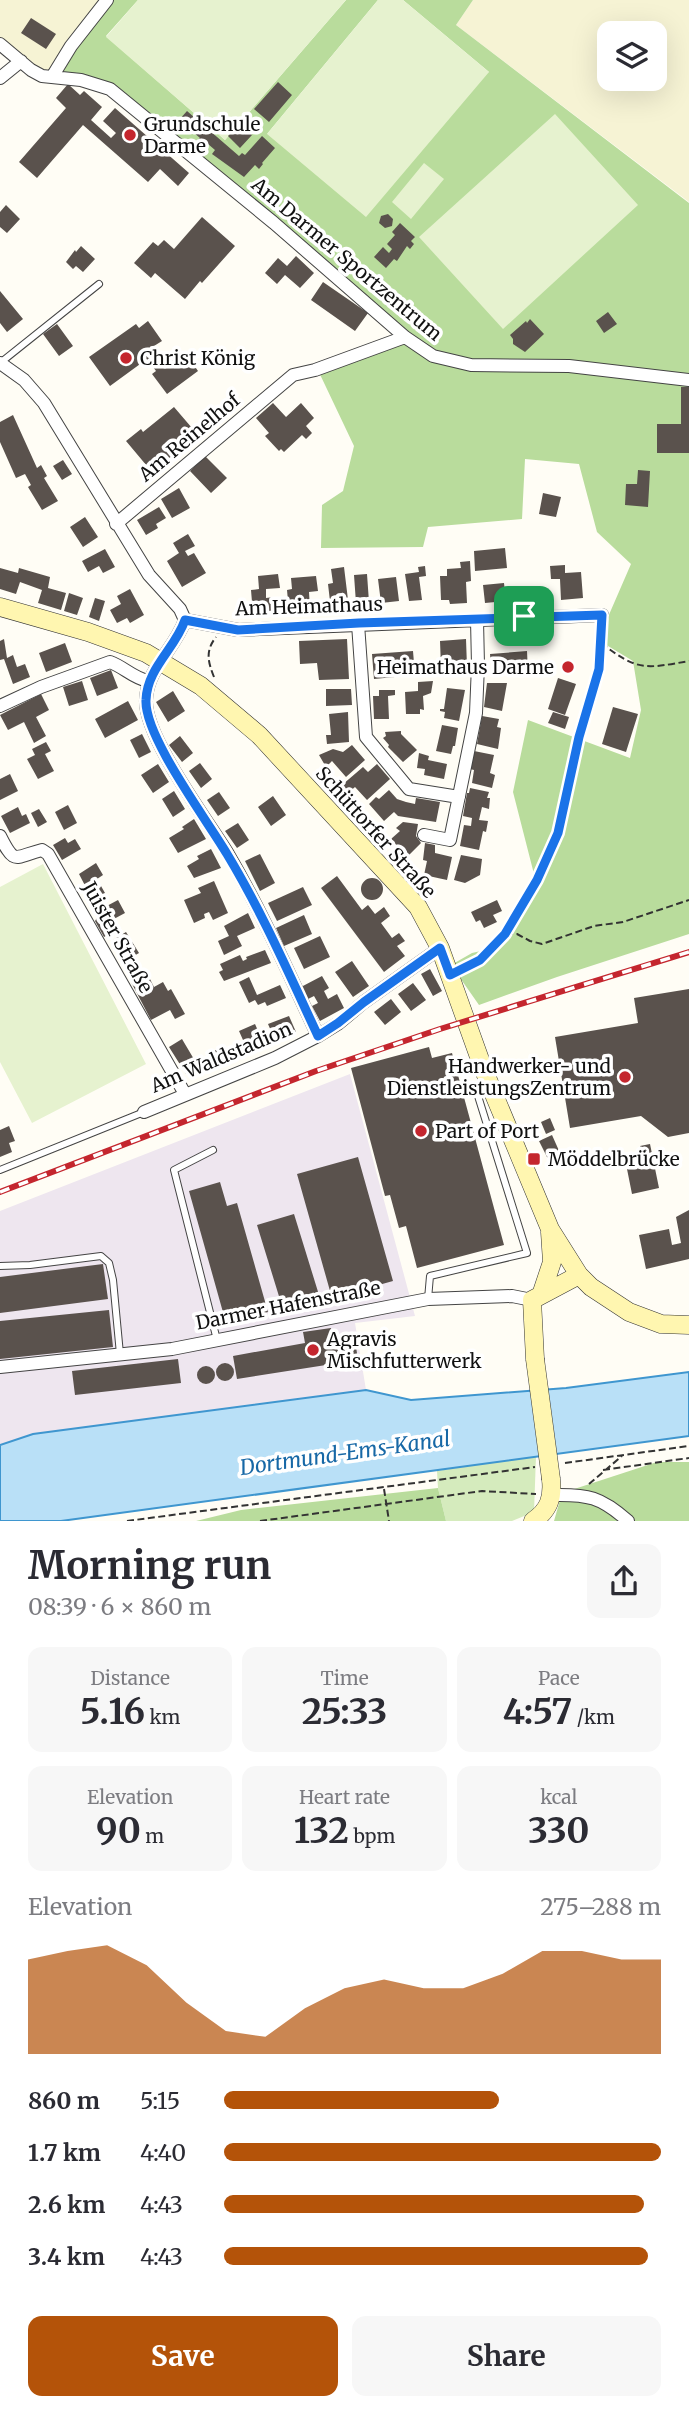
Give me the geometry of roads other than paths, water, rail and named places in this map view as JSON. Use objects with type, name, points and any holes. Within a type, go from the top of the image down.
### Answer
[{"type":"main road","name":"Schüttorfer Straße","points":[[0,607],[88,632],[146,653],[222,703],[259,735],[418,907],[440,948],[483,1068],[550,1229],[579,1275],[591,1287],[629,1312],[661,1324],[689,1325]]},
{"type":"main road","points":[[533,1521],[549,1504],[552,1487],[535,1359],[536,1297],[552,1262],[550,1229]]},
{"type":"main road","points":[[536,1297],[579,1275]]},
{"type":"street","points":[[52,77],[107,0]]},
{"type":"street","name":"Am Darmer Sportzentrum","points":[[0,44],[31,70],[43,76],[81,80],[110,89],[274,223],[405,337],[433,356],[471,365],[569,366],[689,380]]},
{"type":"street","points":[[0,78],[21,61]]},
{"type":"street","name":"Am Reinelhof","points":[[116,524],[293,375],[316,370],[405,337]]},
{"type":"street","points":[[0,363],[24,380],[44,403],[149,575],[180,609],[185,620],[181,631],[148,681],[147,716],[234,865],[270,933],[318,1036]]},
{"type":"street","name":"Am Heimathaus","points":[[185,620],[238,630],[602,615]]},
{"type":"street","points":[[424,835],[450,840],[476,712],[477,620]]},
{"type":"street","points":[[358,624],[366,737],[409,789],[459,797]]},
{"type":"street","points":[[0,706],[41,687],[110,662],[118,664],[137,679],[148,681]]},
{"type":"street","name":"Juister Straße","points":[[0,836],[14,858],[20,859],[42,850],[48,855],[185,1094]]},
{"type":"street","name":"Am Waldstadion","points":[[144,1112],[275,1058],[318,1036],[440,948]]},
{"type":"street","name":"Darmer Hafenstraße","points":[[0,1367],[173,1349],[428,1299],[536,1297]]},
{"type":"street","points":[[552,1487],[597,1498],[628,1521]]},
{"type":"lane","points":[[0,363],[99,284]]},
{"type":"lane","points":[[428,1299],[430,1276],[527,1253],[478,1096]]},
{"type":"lane","name":"Am Waldstadion","points":[[0,1170],[144,1112]]},
{"type":"lane","points":[[213,1150],[174,1170],[217,1340]]},
{"type":"lane","points":[[0,1266],[101,1256],[109,1263],[113,1280],[120,1354]]},
{"type":"water","name":"Dortmund-Ems-Kanal","points":[[689,1372],[689,1436],[61,1521],[0,1521],[0,1445],[33,1434],[366,1390],[411,1400],[566,1388]]},
{"type":"railway","points":[[0,1192],[316,1071],[440,1029],[689,952]]},
{"type":"place","name":"Grundschule Darme","points":[[130,135]]},
{"type":"place","name":"Christ König","points":[[126,358]]},
{"type":"place","name":"Heimathaus Darme","points":[[568,667]]},
{"type":"place","name":"Handwerker- und DienstleistungsZentrum","points":[[625,1077]]},
{"type":"place","name":"Part of Port","points":[[421,1131]]},
{"type":"place","name":"Möddelbrücke","points":[[534,1159]]},
{"type":"place","name":"Agravis Mischfutterwerk","points":[[313,1350]]}]
